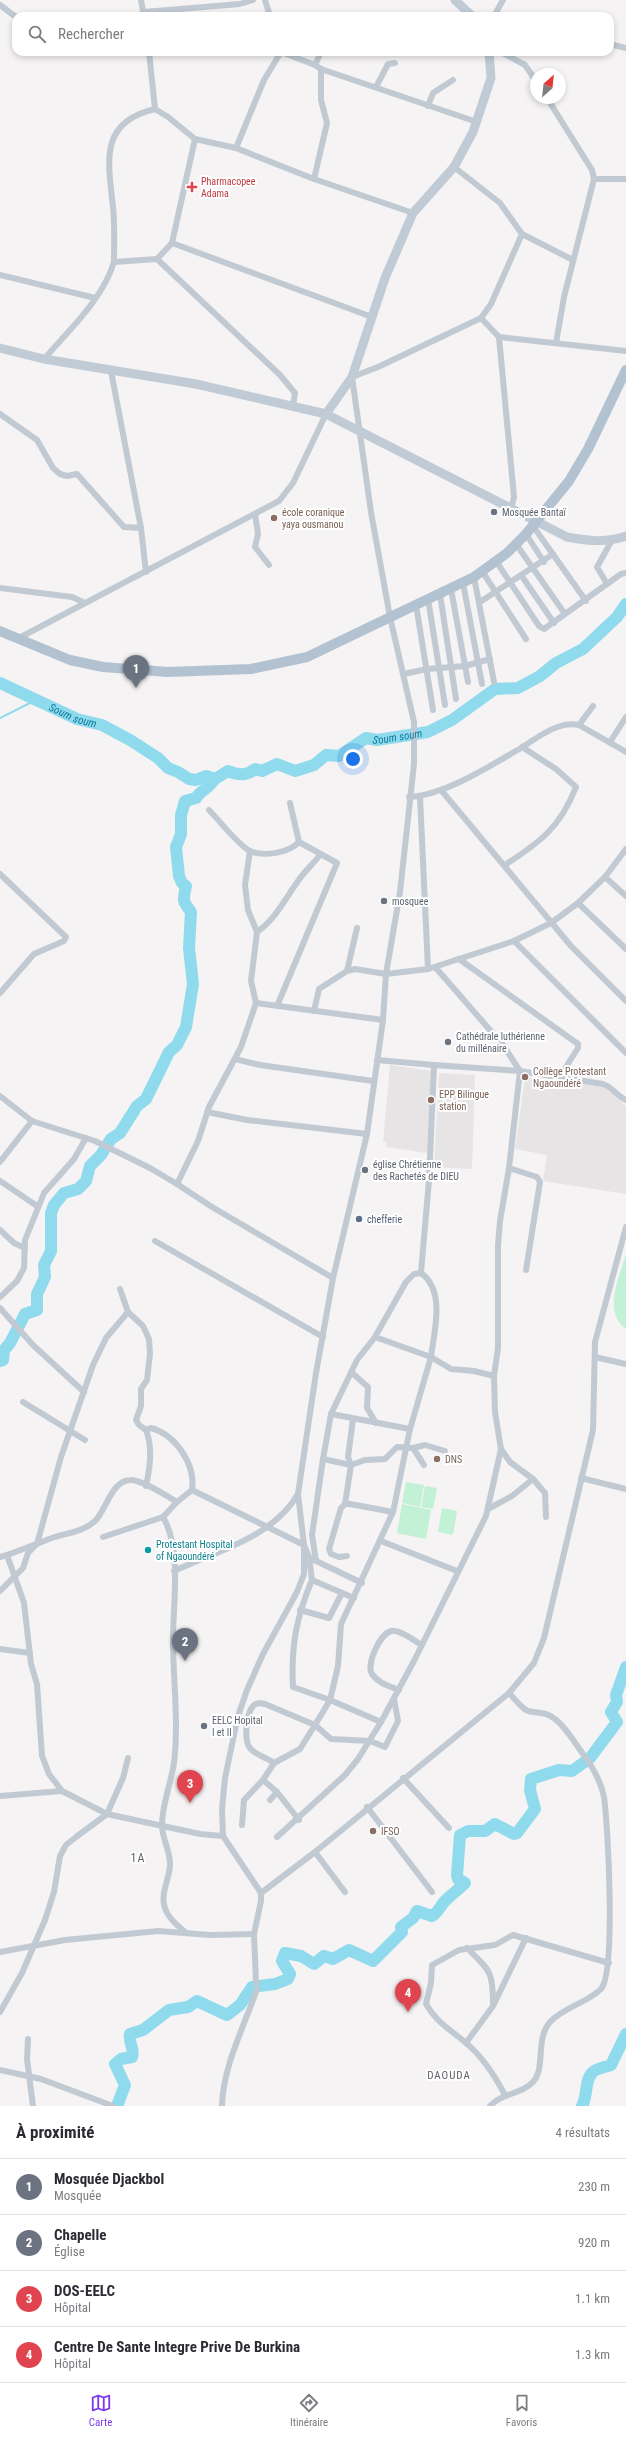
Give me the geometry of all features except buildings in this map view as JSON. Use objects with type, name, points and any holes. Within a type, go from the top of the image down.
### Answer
[{"type":"main road","points":[[455,0],[464,3],[470,12]]},
{"type":"main road","points":[[326,414],[352,377],[385,278],[412,213],[454,166],[467,146],[477,122],[491,78],[489,56]]},
{"type":"main road","points":[[0,348],[44,359],[196,384],[326,414],[360,430],[511,509],[534,524],[567,537],[586,541],[612,540],[626,536]]},
{"type":"main road","points":[[0,631],[70,660],[103,668],[168,672],[251,669],[307,657],[452,589],[474,577],[516,544],[526,534],[569,481],[588,449],[626,370]]},
{"type":"street","points":[[141,0],[144,12]]},
{"type":"street","points":[[163,12],[240,4],[253,0]]},
{"type":"street","points":[[265,0],[269,12]]},
{"type":"street","points":[[496,12],[503,0]]},
{"type":"street","points":[[0,5],[12,14]]},
{"type":"street","points":[[614,45],[626,48]]},
{"type":"street","points":[[148,56],[155,109]]},
{"type":"street","points":[[236,148],[264,80],[279,56]]},
{"type":"street","points":[[291,56],[318,67],[477,122]]},
{"type":"street","points":[[314,179],[322,151],[327,123],[322,100],[318,67],[320,56]]},
{"type":"street","points":[[509,56],[526,65],[530,71]]},
{"type":"street","points":[[376,87],[388,64],[395,63]]},
{"type":"street","points":[[428,106],[433,93],[453,80]]},
{"type":"street","points":[[551,104],[592,170],[594,179],[573,260],[556,343]]},
{"type":"street","points":[[44,359],[95,298],[110,276],[114,262],[113,209],[108,168],[110,150],[113,137],[124,123],[136,113],[155,109],[168,117],[195,139],[236,148],[314,179],[412,213]]},
{"type":"street","points":[[114,262],[157,259],[172,243],[195,139]]},
{"type":"street","points":[[454,166],[500,203],[522,234],[573,260]]},
{"type":"street","points":[[594,179],[626,179]]},
{"type":"street","points":[[222,2106],[222,2094],[235,2048],[256,1986],[254,1934],[261,1901],[261,1893],[223,1836],[222,1809],[225,1778],[238,1716],[254,1672],[297,1592],[304,1574],[304,1545],[298,1494],[334,1278],[367,1134],[373,1081],[383,1020],[386,974],[400,892],[409,797],[414,764],[414,722],[390,617],[371,512],[352,377],[378,367],[481,318],[491,304],[522,234]]},
{"type":"street","points":[[172,243],[372,317]]},
{"type":"street","points":[[157,259],[280,374],[295,394],[293,406]]},
{"type":"street","points":[[0,275],[95,298]]},
{"type":"street","points":[[481,318],[499,337],[514,496],[511,509]]},
{"type":"street","points":[[499,337],[626,351]]},
{"type":"street","points":[[111,371],[141,528],[146,572]]},
{"type":"street","points":[[0,414],[37,440],[53,468],[60,474],[67,476],[77,474],[124,527],[141,528]]},
{"type":"street","points":[[17,639],[279,501],[287,492],[326,414]]},
{"type":"street","points":[[255,514],[258,534],[255,546],[269,565]]},
{"type":"street","points":[[534,524],[586,601]]},
{"type":"street","points":[[526,534],[544,562]]},
{"type":"street","points":[[607,584],[597,567],[612,540]]},
{"type":"street","points":[[516,544],[565,614]]},
{"type":"street","points":[[480,602],[544,562],[553,554]]},
{"type":"street","points":[[496,561],[509,583],[541,628],[544,629],[586,601],[621,574],[626,573]]},
{"type":"street","points":[[482,571],[526,639]]},
{"type":"street","points":[[521,575],[554,623]]},
{"type":"street","points":[[474,577],[480,602],[494,682]]},
{"type":"street","points":[[462,583],[482,684]]},
{"type":"street","points":[[0,588],[72,597],[85,603]]},
{"type":"street","points":[[452,589],[468,682]]},
{"type":"street","points":[[440,594],[456,699]]},
{"type":"street","points":[[428,599],[445,705]]},
{"type":"street","points":[[416,605],[433,710]]},
{"type":"street","points":[[404,674],[427,669],[466,666],[490,659]]},
{"type":"street","points":[[579,725],[593,706]]},
{"type":"street","points":[[610,742],[626,717]]},
{"type":"street","points":[[409,797],[420,796],[441,790],[522,747],[539,735],[570,724],[579,725],[626,752]]},
{"type":"street","points":[[506,865],[540,843],[554,829],[576,787],[556,769],[522,747]]},
{"type":"street","points":[[441,790],[506,865],[551,923],[571,946],[626,1001]]},
{"type":"street","points":[[420,796],[428,969]]},
{"type":"street","points":[[277,1006],[337,863],[320,855],[299,842],[290,803]]},
{"type":"street","points":[[209,810],[250,851],[276,854],[288,851],[299,842]]},
{"type":"street","points":[[314,1011],[319,989],[347,970],[355,969],[386,974],[436,968],[514,941],[551,923],[578,903],[605,877],[626,850]]},
{"type":"street","points":[[178,1184],[198,1140],[207,1112],[227,1070],[235,1059],[247,1031],[256,1003],[251,981],[257,932],[246,900],[245,885],[250,851]]},
{"type":"street","points":[[257,932],[264,927],[279,910],[299,880],[320,855]]},
{"type":"street","points":[[0,874],[66,937],[64,941],[34,954],[0,993]]},
{"type":"street","points":[[605,877],[626,896]]},
{"type":"street","points":[[578,903],[626,948]]},
{"type":"street","points":[[347,970],[357,928]]},
{"type":"street","points":[[514,941],[626,1053]]},
{"type":"street","points":[[459,959],[578,1044],[578,1048],[560,1078]]},
{"type":"street","points":[[277,1838],[299,1820],[345,1775],[370,1741],[381,1722],[422,1645],[457,1571],[472,1546],[488,1509],[501,1449],[495,1412],[494,1376],[498,1348],[498,1239],[509,1168],[520,1071],[503,1046],[436,968]]},
{"type":"street","points":[[256,1003],[383,1020]]},
{"type":"street","points":[[235,1059],[260,1065],[373,1081]]},
{"type":"street","points":[[377,1060],[520,1071],[608,1086],[620,1097],[626,1100]]},
{"type":"street","points":[[421,1273],[429,1180],[434,1065]]},
{"type":"street","points":[[0,1096],[32,1121],[96,1141],[178,1184],[212,1207],[334,1278]]},
{"type":"street","points":[[207,1112],[247,1120],[367,1134]]},
{"type":"street","points":[[0,1162],[32,1121]]},
{"type":"street","points":[[0,1297],[17,1281],[24,1268],[28,1227],[44,1193],[74,1159],[86,1138]]},
{"type":"street","points":[[509,1168],[537,1177],[540,1182],[526,1270]]},
{"type":"street","points":[[0,1181],[37,1206]]},
{"type":"street","points":[[261,1893],[315,1852],[367,1807],[509,1693],[534,1663],[544,1638],[593,1430],[596,1342],[626,1227]]},
{"type":"street","points":[[0,1230],[14,1243],[25,1248]]},
{"type":"street","points":[[155,1241],[323,1337]]},
{"type":"street","points":[[242,1825],[244,1800],[263,1780],[274,1763],[300,1748],[330,1700],[338,1666],[341,1624],[362,1583],[393,1512],[410,1429],[431,1357],[437,1308],[434,1290],[429,1278],[421,1273],[414,1274],[406,1282],[375,1337],[357,1360],[331,1414],[312,1535],[316,1560]]},
{"type":"street","points":[[120,1289],[128,1312],[143,1326],[149,1339],[150,1354],[147,1380],[142,1389],[141,1406],[136,1420],[139,1425],[146,1430],[150,1456],[146,1486]]},
{"type":"street","points":[[0,1308],[21,1332],[84,1392]]},
{"type":"street","points":[[0,1591],[23,1568],[28,1553],[38,1544],[60,1457],[71,1431],[93,1365],[106,1338],[128,1312]]},
{"type":"street","points":[[375,1337],[431,1357],[452,1369],[474,1371],[494,1376]]},
{"type":"street","points":[[595,1357],[626,1364]]},
{"type":"street","points":[[351,1372],[368,1387],[367,1408],[376,1423]]},
{"type":"street","points":[[23,1402],[85,1440]]},
{"type":"street","points":[[331,1414],[410,1429]]},
{"type":"street","points":[[347,1556],[340,1557],[331,1554],[329,1549],[341,1508],[345,1504],[351,1465],[348,1457],[353,1419]]},
{"type":"street","points":[[103,1537],[163,1517],[177,1502],[192,1490],[194,1482],[190,1468],[177,1445],[164,1434],[151,1428],[146,1430]]},
{"type":"street","points":[[323,1459],[351,1465],[365,1460],[385,1459],[397,1447],[413,1448],[425,1445],[445,1451]]},
{"type":"street","points":[[413,1448],[424,1465]]},
{"type":"street","points":[[501,1449],[510,1462],[533,1478],[545,1493],[546,1516]]},
{"type":"street","points":[[488,1509],[512,1496],[533,1478]]},
{"type":"street","points":[[581,1478],[626,1489]]},
{"type":"street","points":[[0,1557],[85,1528],[96,1520],[105,1504],[124,1482],[131,1480],[177,1502]]},
{"type":"street","points":[[192,1490],[304,1545],[309,1557],[312,1580],[300,1610],[293,1648],[293,1687],[330,1700],[381,1722]]},
{"type":"street","points":[[174,1571],[269,1527],[290,1508],[298,1494]]},
{"type":"street","points":[[345,1504],[393,1512]]},
{"type":"street","points":[[163,1517],[171,1537],[174,1571],[175,1737],[174,1763],[162,1825],[170,1866],[164,1892],[164,1906],[171,1919],[186,1933]]},
{"type":"street","points":[[381,1541],[457,1571]]},
{"type":"street","points":[[7,1555],[24,1603],[30,1653],[37,1684],[42,1756],[49,1774],[62,1791],[107,1814],[200,1834],[223,1836]]},
{"type":"street","points":[[309,1557],[362,1583]]},
{"type":"street","points":[[312,1580],[354,1598]]},
{"type":"street","points":[[300,1610],[329,1618],[342,1593]]},
{"type":"street","points":[[398,1690],[378,1680],[372,1674],[370,1668],[376,1648],[382,1637],[391,1631],[398,1632],[422,1645]]},
{"type":"street","points":[[0,1649],[30,1653]]},
{"type":"street","points":[[490,2106],[497,2099],[505,2095],[523,2091],[534,2081],[538,2072],[542,2036],[550,2022],[601,1988],[609,1963],[607,1854],[604,1796],[584,1754],[552,1716],[527,1710],[509,1693]]},
{"type":"street","points":[[274,1763],[250,1749],[245,1740],[253,1706],[258,1703],[265,1704],[315,1725],[331,1739],[370,1741],[385,1747],[398,1721],[394,1699]]},
{"type":"street","points":[[0,2012],[34,1946],[54,1892],[60,1856],[66,1845],[107,1814],[123,1778],[128,1758]]},
{"type":"street","points":[[404,1778],[449,1828]]},
{"type":"street","points":[[263,1780],[277,1792],[299,1820]]},
{"type":"street","points":[[0,1796],[62,1791]]},
{"type":"street","points":[[270,1800],[277,1792]]},
{"type":"street","points":[[367,1807],[432,1892]]},
{"type":"street","points":[[315,1852],[345,1892]]},
{"type":"street","points":[[0,1952],[65,1940],[158,1931],[254,1934]]},
{"type":"street","points":[[505,2095],[484,2061],[466,2043],[432,2016],[426,2004],[431,1983],[432,1965],[444,1956],[467,1948],[483,1948],[495,1945],[513,1935],[609,1963]]},
{"type":"street","points":[[466,2043],[493,2006],[526,1938]]},
{"type":"street","points":[[467,1948],[492,1976],[493,2006]]},
{"type":"street","points":[[28,2039],[29,2076],[33,2106]]},
{"type":"street","points":[[0,2070],[29,2076],[113,2106]]},
{"type":"shaded area","points":[[390,1065],[432,1071],[428,1153],[386,1147],[387,1142],[383,1142]]},
{"type":"shaded area","points":[[439,1073],[475,1075],[472,1169],[434,1167]]},
{"type":"shaded area","points":[[525,1077],[604,1087],[626,1106],[626,1194],[543,1181],[547,1155],[515,1149]]},
{"type":"green space","points":[[626,1254],[626,1329],[619,1322],[615,1313],[614,1304],[617,1283]]},
{"type":"green space","points":[[406,1482],[424,1485],[420,1507],[402,1503]]},
{"type":"green space","points":[[425,1486],[437,1488],[433,1509],[421,1507]]},
{"type":"green space","points":[[402,1504],[431,1510],[426,1539],[397,1533]]},
{"type":"green space","points":[[442,1508],[457,1511],[453,1535],[438,1532]]},
{"type":"waterway","name":"Soum soum","points":[[0,683],[77,719],[102,725],[130,740],[158,758],[168,768],[189,779],[196,780],[206,776],[215,779],[228,771],[242,774],[249,773],[255,769],[262,771],[277,764],[295,771],[314,765],[326,755],[339,756],[366,738],[377,740],[428,732],[452,720],[495,689],[518,688],[540,676],[556,663],[583,649],[617,617],[626,604]]},
{"type":"waterway","points":[[0,718],[36,700]]},
{"type":"waterway","points":[[0,1361],[3,1360],[4,1350],[10,1343],[25,1314],[37,1310],[37,1294],[45,1277],[44,1265],[51,1251],[51,1213],[54,1205],[64,1193],[78,1189],[86,1181],[90,1166],[101,1155],[111,1139],[120,1133],[137,1106],[146,1099],[169,1052],[177,1045],[186,1027],[193,984],[189,948],[191,912],[184,900],[186,886],[182,883],[179,876],[176,847],[181,834],[181,815],[185,801],[196,798],[210,785],[214,779]]},
{"type":"waterway","points":[[117,2106],[125,2085],[115,2064],[121,2059],[132,2057],[133,2051],[130,2034],[143,2030],[169,2010],[188,2007],[197,2001],[227,2015],[240,2005],[252,1987],[275,1984],[288,1979],[290,1974],[282,1961],[285,1953],[301,1956],[314,1964],[324,1956],[333,1959],[349,1950],[373,1961],[402,1932],[401,1927],[413,1918],[417,1911],[432,1916],[434,1915],[445,1901],[465,1883],[458,1879],[457,1875],[460,1835],[468,1831],[485,1831],[495,1824],[514,1834],[517,1833],[535,1809],[530,1790],[531,1779],[559,1770],[572,1771],[590,1758],[617,1722],[611,1712],[617,1702],[616,1695],[626,1667]]},
{"type":"waterway","points":[[582,2106],[590,2075],[597,2070],[611,2065],[626,2034]]},
{"type":"place","name":"Pharmacopee Adama","points":[[192,187]]},
{"type":"place","name":"Mosquée Bantaï","points":[[494,512]]},
{"type":"place","name":"école coranique yaya ousmanou","points":[[274,518]]},
{"type":"place","name":"Mosquée Djackbol","points":[[136,688]]},
{"type":"place","name":"mosquee","points":[[384,901]]},
{"type":"place","name":"Cathédrale luthérienne du millénaire","points":[[448,1042]]},
{"type":"place","name":"Collège Protestant Ngaoundéré","points":[[525,1077]]},
{"type":"place","name":"EPP Bilingue station","points":[[431,1100]]},
{"type":"place","name":"église Chrétienne des Rachetés de DIEU","points":[[365,1170]]},
{"type":"place","name":"chefferie","points":[[359,1219]]},
{"type":"place","name":"DNS","points":[[437,1459]]},
{"type":"place","name":"Protestant Hospital of Ngaoundéré","points":[[148,1550]]},
{"type":"place","name":"Chapelle","points":[[185,1661]]},
{"type":"place","name":"EELC Hopital I et II","points":[[204,1726]]},
{"type":"place","name":"DOS-EELC","points":[[190,1803]]},
{"type":"place","name":"IFSO","points":[[373,1831]]},
{"type":"place","name":"Centre De Sante Integre Prive De Burkina","points":[[408,2012]]},
{"type":"district","name":"1A","points":[[138,1858]]},
{"type":"district","name":"DAOUDA","points":[[449,2075]]}]
